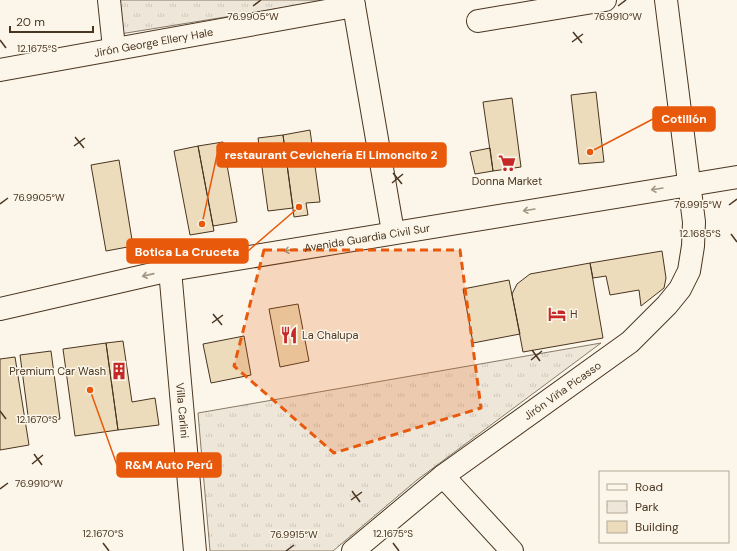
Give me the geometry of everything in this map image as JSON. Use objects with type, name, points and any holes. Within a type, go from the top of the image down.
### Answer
[{"type":"street","points":[[108,0],[114,48]]},
{"type":"street","points":[[478,21],[605,0]]},
{"type":"street","name":"Jirón Viña Picasso","points":[[353,551],[443,476],[630,342],[667,304],[680,288],[689,270],[693,246],[694,222],[666,0]]},
{"type":"street","points":[[354,3],[393,232]]},
{"type":"street","name":"Jirón George Ellery Hale","points":[[0,70],[354,3]]},
{"type":"street","name":"Avenida Guardia Civil Sur","points":[[0,309],[170,270],[690,183],[737,177]]},
{"type":"street","name":"Villa Carlini","points":[[170,270],[195,551]]},
{"type":"street","points":[[443,476],[512,551]]},
{"type":"highlighted area","points":[[264,250],[460,250],[481,408],[334,453],[234,366]]},
{"type":"green space","points":[[117,0],[331,0],[120,34]]},
{"type":"green space","points":[[601,343],[417,480],[333,551],[210,551],[198,413]]},
{"type":"building","points":[[596,92],[604,162],[579,164],[571,95]]},
{"type":"building","points":[[512,98],[521,167],[493,171],[483,102]]},
{"type":"building","points":[[310,130],[320,202],[306,203],[308,215],[294,217],[283,135]]},
{"type":"building","points":[[283,135],[293,208],[268,211],[258,138]]},
{"type":"building","points":[[223,142],[237,222],[213,226],[198,146]]},
{"type":"building","points":[[198,146],[214,231],[190,235],[174,151]]},
{"type":"building","points":[[490,148],[493,171],[475,174],[470,152]]},
{"type":"building","points":[[119,160],[133,246],[106,251],[91,165]]},
{"type":"building","points":[[662,251],[666,278],[664,288],[641,306],[639,290],[610,295],[606,276],[593,278],[590,263]]},
{"type":"building","name":"H","points":[[590,263],[603,338],[523,352],[512,294],[517,284],[530,274]]},
{"type":"building","points":[[509,280],[520,334],[473,343],[463,289]]},
{"type":"building","name":"La Chalupa","points":[[298,304],[309,361],[280,367],[269,309]]},
{"type":"building","points":[[244,336],[251,375],[211,383],[203,344]]},
{"type":"building","name":"Premium Car Wash","points":[[123,341],[132,402],[155,398],[159,425],[118,430],[106,343]]},
{"type":"building","points":[[106,343],[118,430],[75,436],[63,349]]},
{"type":"building","points":[[51,351],[60,419],[29,423],[20,355]]},
{"type":"building","points":[[15,357],[29,445],[0,450],[0,359]]},
{"type":"place","name":"Cotillón","points":[[590,152]]},
{"type":"place","name":"Donna Market","points":[[507,163]]},
{"type":"place","name":"Botica La Cruceta","points":[[299,207]]},
{"type":"place","name":"restaurant Cevichería El Limoncito 2","points":[[202,224]]},
{"type":"place","name":"H","points":[[557,314]]},
{"type":"place","name":"La Chalupa","points":[[289,335]]},
{"type":"place","name":"Premium Car Wash","points":[[119,371]]},
{"type":"place","name":"R&M Auto Perú","points":[[90,390]]}]
